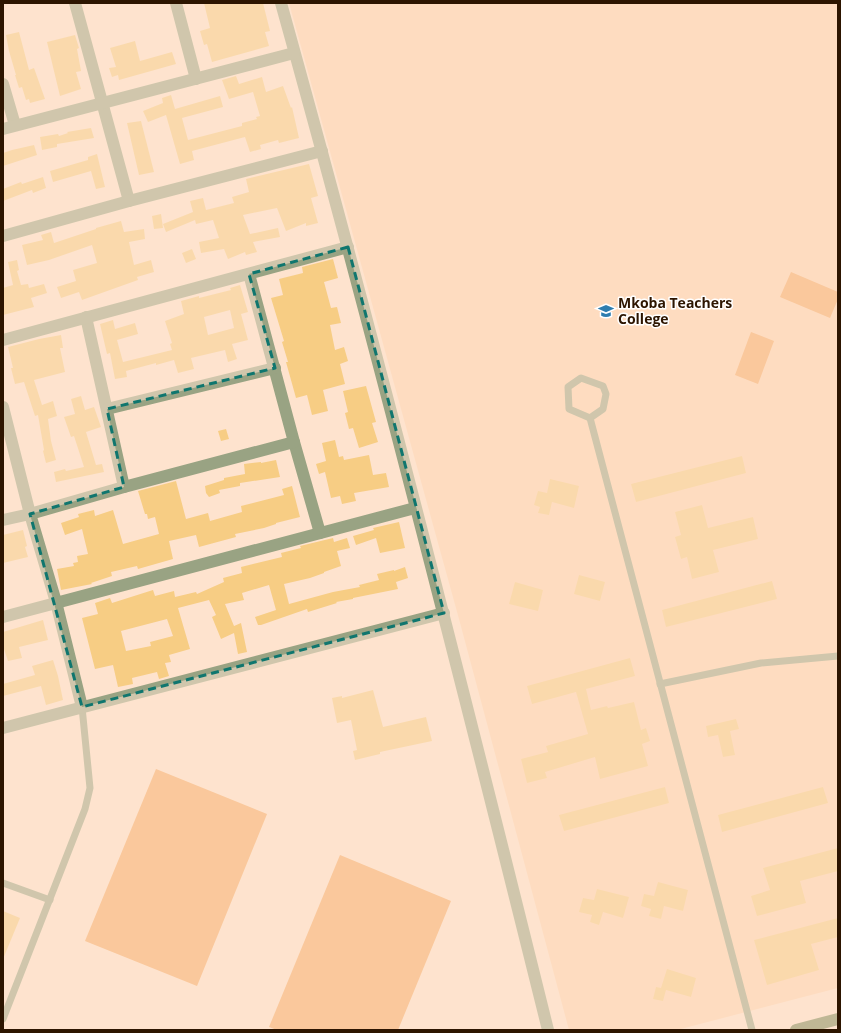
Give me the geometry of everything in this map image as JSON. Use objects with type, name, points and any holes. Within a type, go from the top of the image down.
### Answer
[{"type":"street","points":[[75,3],[129,201]]},
{"type":"street","points":[[176,3],[196,78]]},
{"type":"street","points":[[281,3],[348,247],[415,508],[444,613],[548,1030]]},
{"type":"street","points":[[3,128],[294,52]]},
{"type":"street","points":[[3,84],[15,125]]},
{"type":"street","points":[[3,236],[129,201],[322,151]]},
{"type":"street","points":[[3,340],[348,247]]},
{"type":"street","points":[[249,274],[320,533]]},
{"type":"street","points":[[86,317],[124,487]]},
{"type":"street","points":[[107,409],[275,368]]},
{"type":"street","points":[[3,407],[30,514],[56,602],[82,707]]},
{"type":"street","points":[[3,520],[294,442]]},
{"type":"street","points":[[3,617],[415,508]]},
{"type":"street","points":[[3,728],[444,613]]},
{"type":"street","points":[[796,1030],[823,1027],[838,1019]]},
{"type":"lane","points":[[581,378],[603,386],[606,394],[603,409],[590,418],[569,410],[568,387],[581,378]]},
{"type":"lane","points":[[590,418],[752,1030]]},
{"type":"lane","points":[[660,684],[761,663],[838,656]]},
{"type":"lane","points":[[3,1019],[85,809],[89,795],[90,788],[82,707]]},
{"type":"lane","points":[[3,883],[50,900]]},
{"type":"highlighted area","points":[[348,247],[444,613],[82,707],[30,514],[124,487],[107,409],[275,368],[249,274]]},
{"type":"shaded area","name":"Mkoba Teachers College","points":[[289,3],[838,3],[838,988],[677,1030],[569,1030],[459,619]]},
{"type":"shaded area","points":[[791,272],[838,292],[838,299],[830,318],[780,297]]},
{"type":"shaded area","points":[[751,332],[774,341],[758,384],[735,375]]},
{"type":"shaded area","points":[[156,769],[267,814],[197,986],[85,941]]},
{"type":"shaded area","points":[[340,855],[451,901],[398,1030],[277,1030],[269,1027]]},
{"type":"building","points":[[204,3],[263,3],[270,31],[265,32],[269,46],[212,62],[207,44],[204,45],[200,31],[210,28]]},
{"type":"building","points":[[19,32],[29,70],[34,68],[45,99],[30,103],[29,99],[26,100],[22,87],[19,88],[6,35]]},
{"type":"building","points":[[75,35],[79,48],[77,49],[81,71],[76,72],[81,89],[60,96],[47,42]]},
{"type":"building","points":[[135,41],[140,61],[172,52],[176,64],[119,80],[118,75],[112,77],[109,68],[116,67],[110,48]]},
{"type":"building","points":[[236,76],[239,84],[262,77],[266,92],[283,86],[291,108],[292,107],[299,138],[279,143],[278,140],[260,145],[261,149],[250,152],[245,137],[192,151],[194,160],[180,164],[166,115],[148,122],[143,111],[163,103],[162,98],[171,95],[175,109],[220,96],[223,107],[182,118],[188,140],[242,126],[242,123],[257,119],[256,117],[260,116],[253,92],[229,99],[222,80]]},
{"type":"building","points":[[141,121],[154,172],[139,175],[127,123]]},
{"type":"building","points":[[91,128],[94,138],[57,144],[57,147],[42,150],[40,137],[58,134],[59,136],[68,133],[67,132]]},
{"type":"building","points":[[34,145],[37,155],[3,166],[3,153]]},
{"type":"building","points":[[97,154],[105,187],[96,189],[91,171],[53,182],[50,171],[88,160],[88,157]]},
{"type":"building","points":[[309,164],[318,196],[311,198],[318,223],[306,226],[306,223],[286,231],[277,208],[243,215],[250,234],[278,228],[280,237],[253,242],[257,252],[246,255],[245,252],[228,259],[224,249],[201,253],[199,242],[219,238],[213,220],[196,224],[195,220],[166,232],[163,224],[193,212],[190,201],[203,198],[206,210],[234,203],[232,197],[249,192],[246,179]]},
{"type":"building","points":[[43,177],[46,188],[33,193],[32,190],[3,201],[3,189],[21,182],[22,184]]},
{"type":"building","points":[[161,214],[163,228],[154,229],[152,216]]},
{"type":"building","points":[[121,221],[124,232],[144,229],[145,239],[129,242],[134,265],[151,260],[154,272],[137,277],[138,280],[82,300],[79,292],[61,298],[57,287],[76,281],[73,270],[97,263],[92,245],[49,260],[27,265],[22,245],[43,240],[41,235],[51,232],[54,243]]},
{"type":"building","points":[[192,249],[196,259],[186,263],[182,253]]},
{"type":"building","points":[[333,259],[338,278],[324,282],[331,308],[337,307],[341,323],[330,325],[335,350],[344,347],[348,361],[340,364],[345,384],[323,390],[328,411],[312,415],[307,395],[296,398],[286,362],[288,362],[282,342],[284,341],[271,298],[283,295],[279,279],[303,273],[302,267]]},
{"type":"building","points":[[17,260],[19,270],[17,271],[21,285],[28,284],[29,288],[44,284],[47,293],[31,298],[34,307],[3,315],[3,288],[13,285],[8,262]]},
{"type":"building","points":[[240,285],[248,312],[241,314],[248,340],[232,344],[237,359],[228,362],[225,350],[191,358],[194,369],[178,373],[174,360],[126,371],[127,377],[115,379],[110,353],[107,354],[100,324],[113,320],[115,329],[135,323],[138,334],[117,340],[123,362],[172,350],[170,344],[172,343],[165,321],[184,314],[181,301],[231,290],[230,288]],"holes":[[[230,310],[234,328],[208,335],[204,317]]]},
{"type":"building","points":[[61,335],[63,348],[60,348],[65,372],[34,380],[42,405],[53,401],[57,416],[48,419],[51,441],[56,460],[46,463],[38,415],[35,416],[24,382],[15,384],[8,347]]},
{"type":"building","points":[[366,386],[376,422],[372,423],[378,442],[359,448],[353,428],[349,429],[345,413],[348,412],[343,391]]},
{"type":"building","points":[[81,396],[85,410],[94,407],[101,427],[86,432],[96,465],[102,464],[104,472],[56,482],[54,472],[84,467],[74,436],[71,437],[64,417],[75,414],[71,399]]},
{"type":"building","points":[[226,429],[229,439],[221,441],[218,431]]},
{"type":"building","points":[[335,440],[339,457],[343,456],[344,460],[369,455],[373,475],[386,473],[389,487],[354,493],[356,501],[342,504],[340,496],[331,498],[325,472],[319,474],[316,464],[326,461],[322,443]]},
{"type":"building","points":[[742,456],[746,473],[636,502],[631,484]]},
{"type":"building","points":[[276,460],[280,477],[240,483],[240,486],[219,490],[220,493],[209,497],[206,493],[205,486],[224,480],[224,478],[245,474],[244,464]]},
{"type":"building","points":[[550,479],[579,486],[574,508],[552,502],[549,515],[538,513],[540,507],[534,505],[538,491],[547,493]]},
{"type":"building","points":[[176,481],[186,519],[208,513],[210,521],[242,512],[241,506],[284,495],[282,489],[292,486],[300,517],[276,523],[264,528],[235,534],[236,537],[199,547],[196,535],[169,541],[173,559],[138,569],[137,566],[111,572],[112,576],[91,583],[92,584],[61,590],[57,569],[74,566],[73,563],[78,562],[77,556],[88,554],[82,529],[65,535],[61,523],[79,517],[78,514],[94,510],[95,516],[113,510],[123,544],[159,534],[155,517],[148,519],[138,491]]},
{"type":"building","points":[[702,505],[708,528],[753,517],[758,539],[713,550],[719,572],[692,579],[687,557],[681,559],[675,537],[681,535],[675,512]]},
{"type":"building","points":[[399,522],[405,548],[380,553],[376,538],[356,545],[353,536],[374,530],[373,528]]},
{"type":"building","points":[[23,530],[28,557],[3,563],[3,535]]},
{"type":"building","points":[[333,538],[334,542],[347,538],[350,548],[337,551],[341,566],[310,578],[284,584],[289,604],[333,592],[360,587],[359,585],[379,580],[377,574],[394,571],[405,567],[408,578],[396,582],[398,589],[336,602],[337,603],[308,612],[307,609],[261,625],[258,625],[255,617],[276,610],[269,585],[242,593],[244,600],[225,604],[234,626],[241,623],[247,652],[238,654],[234,633],[221,639],[212,617],[216,615],[209,600],[178,608],[190,649],[169,655],[171,662],[165,663],[169,676],[159,679],[157,672],[132,678],[133,684],[118,687],[113,665],[95,669],[82,618],[98,614],[95,603],[110,598],[112,603],[153,590],[155,596],[174,591],[175,597],[196,592],[197,594],[224,582],[223,578],[242,573],[241,567],[282,557],[281,553],[301,548],[300,546]],"holes":[[[167,619],[173,636],[150,642],[151,646],[126,651],[121,631]]]},
{"type":"building","points":[[579,575],[605,582],[600,601],[574,594]]},
{"type":"building","points":[[772,581],[777,599],[666,627],[662,610]]},
{"type":"building","points":[[515,582],[543,590],[538,611],[509,604]]},
{"type":"building","points":[[43,620],[48,640],[19,647],[22,658],[8,661],[3,646],[3,632]]},
{"type":"building","points":[[630,658],[635,676],[586,689],[591,710],[634,702],[641,730],[646,728],[650,741],[642,744],[648,766],[600,779],[595,757],[545,772],[547,778],[527,783],[521,759],[548,752],[546,746],[588,734],[576,692],[532,704],[527,686]]},
{"type":"building","points":[[53,660],[63,700],[46,705],[41,686],[3,696],[3,684],[35,675],[32,666]]},
{"type":"building","points":[[373,690],[383,727],[426,717],[432,741],[380,752],[380,754],[355,760],[353,751],[357,750],[351,720],[337,723],[332,698],[342,696],[342,698]]},
{"type":"building","points":[[736,719],[739,729],[730,731],[735,755],[723,757],[718,735],[708,737],[706,726]]},
{"type":"building","points":[[665,787],[669,803],[564,831],[559,815]]},
{"type":"building","points":[[823,787],[828,803],[722,832],[718,815]]},
{"type":"building","points":[[838,848],[838,871],[800,881],[806,903],[757,916],[751,896],[770,890],[763,868]]},
{"type":"building","points":[[658,882],[688,890],[683,911],[664,906],[661,919],[649,916],[651,909],[641,906],[644,894],[654,896]]},
{"type":"building","points":[[597,889],[629,897],[623,918],[603,912],[599,925],[590,922],[592,915],[579,912],[583,898],[594,900]]},
{"type":"building","points":[[3,911],[20,918],[3,959]]},
{"type":"building","points":[[838,918],[838,937],[811,944],[819,970],[767,985],[754,940]]},
{"type":"building","points":[[667,969],[696,978],[691,997],[666,990],[663,1001],[653,999],[656,987],[661,988]]},
{"type":"place","name":"Mkoba Teachers College","points":[[606,311]]}]
